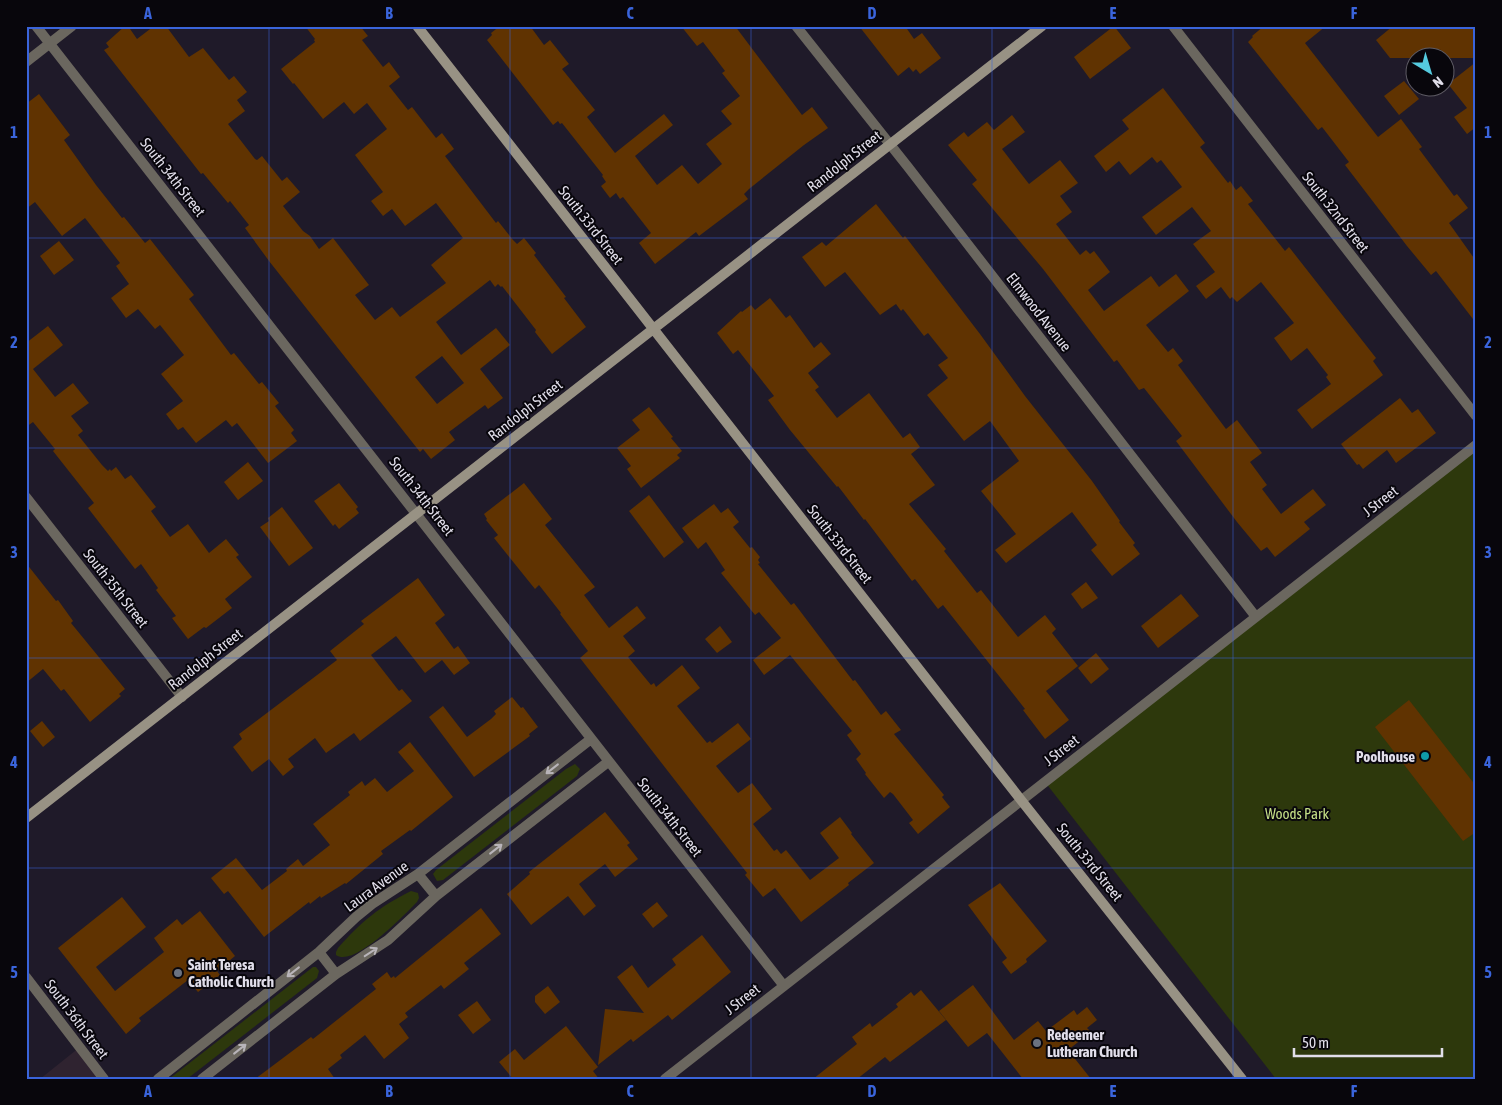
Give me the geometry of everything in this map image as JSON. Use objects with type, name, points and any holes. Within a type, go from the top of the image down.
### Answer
[{"type":"main road","name":"South 33rd Street","points":[[417,26],[1021,800],[1242,1079]]},
{"type":"main road","name":"Randolph Street","points":[[26,818],[1042,26]]},
{"type":"street","name":"South 34th Street","points":[[36,26],[784,986]]},
{"type":"street","points":[[26,62],[72,26]]},
{"type":"street","name":"Elmwood Avenue","points":[[796,26],[1256,617]]},
{"type":"street","name":"South 32nd Street","points":[[1173,26],[1476,416]]},
{"type":"street","name":"J Street","points":[[664,1079],[1476,445]]},
{"type":"street","name":"South 35th Street","points":[[26,498],[182,696]]},
{"type":"street","name":"Laura Avenue","points":[[158,1079],[319,952],[372,904],[418,874],[591,739]]},
{"type":"street","points":[[202,1079],[336,974],[388,940],[436,896],[608,762]]},
{"type":"street","points":[[418,874],[436,896]]},
{"type":"street","points":[[319,952],[336,974]]},
{"type":"street","name":"South 36th Street","points":[[26,977],[104,1079]]},
{"type":"shaded area","points":[[80,1047],[104,1079],[40,1079]]},
{"type":"green space","name":"Woods Park","points":[[1476,445],[1476,1079],[1276,1079],[1045,782]]},
{"type":"green space","points":[[575,764],[580,769],[577,776],[443,880],[437,881],[433,874],[436,870]]},
{"type":"green space","points":[[411,891],[418,893],[419,898],[417,902],[390,928],[354,954],[344,957],[336,955],[338,948],[363,922],[389,903]]},
{"type":"green space","points":[[313,967],[316,967],[319,971],[317,978],[187,1079],[169,1079]]},
{"type":"building","points":[[125,26],[128,26],[137,39],[154,26],[166,26],[189,57],[203,48],[229,80],[234,76],[247,92],[237,100],[245,111],[228,124],[255,159],[257,160],[262,156],[282,181],[287,177],[300,192],[283,206],[319,249],[333,238],[369,285],[355,295],[375,320],[392,307],[400,317],[446,283],[431,265],[463,238],[436,203],[405,226],[392,209],[383,216],[371,201],[383,192],[355,155],[387,129],[367,103],[354,114],[344,102],[323,119],[281,69],[315,42],[315,39],[305,26],[360,26],[368,36],[362,40],[383,67],[389,62],[400,77],[389,86],[408,110],[412,107],[436,138],[442,133],[454,149],[445,156],[496,223],[498,221],[517,244],[524,238],[536,253],[534,255],[586,327],[552,354],[502,286],[498,284],[495,287],[490,280],[436,322],[461,355],[496,328],[510,345],[480,369],[503,398],[488,409],[485,405],[449,432],[455,440],[431,459],[423,449],[420,452],[269,261],[245,228],[249,225],[230,201],[228,203],[203,173],[201,174],[104,50],[109,47],[106,43]],"holes":[[[442,356],[464,383],[437,404],[415,377]]]},
{"type":"building","points":[[500,26],[530,26],[544,45],[550,40],[569,64],[562,69],[595,110],[587,117],[615,153],[664,114],[673,125],[635,156],[657,185],[682,165],[698,184],[722,164],[706,144],[732,124],[721,111],[740,96],[722,73],[725,71],[703,42],[697,46],[681,26],[735,26],[802,115],[812,107],[828,128],[749,189],[744,194],[748,199],[699,236],[696,232],[655,264],[639,243],[651,233],[623,197],[620,199],[616,193],[610,198],[601,186],[606,182],[603,175],[562,123],[560,124],[558,121],[553,125],[487,40],[492,35],[491,33]]},
{"type":"building","points":[[859,26],[905,26],[914,39],[922,33],[941,58],[920,74],[916,69],[913,72],[909,67],[898,76]]},
{"type":"building","points":[[1114,26],[1131,48],[1090,79],[1074,57]]},
{"type":"building","points":[[1264,26],[1326,26],[1305,43],[1378,137],[1401,119],[1422,147],[1419,149],[1454,196],[1457,194],[1468,208],[1449,223],[1476,261],[1476,323],[1436,271],[1431,275],[1407,246],[1345,165],[1349,162],[1322,127],[1318,130],[1248,42]]},
{"type":"building","points":[[1393,26],[1476,26],[1476,58],[1454,58],[1454,48],[1404,48],[1404,58],[1390,58],[1376,40]]},
{"type":"building","points":[[1476,62],[1476,127],[1467,134],[1454,117],[1467,108],[1454,92],[1454,79]]},
{"type":"building","points":[[1404,81],[1404,98],[1419,99],[1399,115],[1384,96]]},
{"type":"building","points":[[1163,88],[1205,143],[1200,147],[1228,183],[1230,181],[1236,190],[1241,186],[1253,201],[1248,204],[1285,251],[1289,247],[1376,358],[1373,361],[1383,375],[1312,429],[1297,410],[1331,384],[1326,377],[1328,375],[1307,348],[1291,361],[1274,338],[1294,323],[1261,282],[1237,302],[1232,297],[1230,299],[1221,287],[1206,299],[1196,286],[1215,272],[1193,244],[1211,231],[1192,207],[1156,235],[1142,217],[1182,187],[1161,160],[1157,163],[1152,157],[1130,175],[1119,161],[1106,172],[1094,156],[1129,129],[1122,120]]},
{"type":"building","points":[[39,94],[70,135],[64,140],[96,185],[145,243],[150,239],[194,295],[189,299],[231,355],[234,353],[259,384],[262,382],[279,403],[275,406],[294,430],[291,433],[297,441],[268,463],[237,423],[232,427],[226,420],[196,443],[183,427],[178,430],[166,414],[183,401],[161,374],[184,355],[160,325],[155,329],[138,309],[126,318],[111,298],[129,284],[116,266],[120,263],[85,218],[62,236],[35,202],[26,209],[26,104]]},
{"type":"building","points":[[1012,115],[1025,132],[1002,149],[1029,184],[1060,160],[1078,183],[1060,196],[1072,212],[1056,224],[1080,255],[1086,250],[1090,254],[1094,251],[1110,272],[1088,290],[1104,311],[1151,276],[1159,287],[1176,274],[1189,291],[1146,325],[1168,352],[1173,348],[1183,361],[1178,365],[1226,429],[1237,420],[1262,453],[1250,462],[1267,485],[1262,489],[1281,514],[1313,489],[1326,505],[1304,522],[1310,529],[1275,557],[1267,547],[1261,551],[1237,522],[1176,441],[1182,436],[1144,388],[1139,390],[1117,360],[1114,362],[1043,269],[972,184],[977,180],[948,145],[964,132],[968,137],[987,122],[994,130]]},
{"type":"building","points":[[876,204],[903,238],[905,236],[980,334],[1025,396],[1092,481],[1135,543],[1133,545],[1140,554],[1112,576],[1091,550],[1097,545],[1072,512],[1006,563],[995,550],[1016,534],[981,491],[1019,461],[990,421],[964,441],[927,395],[948,378],[938,365],[948,358],[928,333],[924,336],[903,309],[901,311],[896,304],[880,315],[845,272],[825,287],[802,257],[822,242],[826,246]]},
{"type":"building","points":[[59,241],[74,260],[54,275],[40,256]]},
{"type":"building","points":[[770,298],[786,318],[790,315],[814,348],[821,342],[831,354],[808,373],[819,387],[815,390],[837,418],[869,393],[903,438],[910,433],[920,447],[911,454],[935,485],[909,504],[946,549],[944,551],[977,593],[981,590],[1018,637],[1045,615],[1056,629],[1052,633],[1078,666],[1046,691],[1069,720],[1045,739],[1023,710],[1025,709],[943,605],[938,609],[915,579],[912,581],[865,519],[790,430],[768,400],[774,396],[738,350],[733,354],[717,333],[741,311],[751,305],[755,310]]},
{"type":"building","points":[[48,326],[63,345],[33,369],[55,397],[73,383],[89,403],[71,416],[83,431],[78,435],[102,465],[108,471],[116,467],[125,479],[131,475],[156,507],[151,511],[170,537],[188,524],[209,553],[226,539],[239,555],[236,557],[252,577],[225,599],[232,608],[188,639],[172,618],[176,616],[156,590],[158,588],[141,564],[135,569],[88,508],[94,503],[53,451],[55,449],[33,422],[26,427],[26,343]]},
{"type":"building","points":[[1400,398],[1412,413],[1418,409],[1436,433],[1396,463],[1387,450],[1363,469],[1359,464],[1357,465],[1341,444]]},
{"type":"building","points":[[649,407],[682,451],[677,455],[680,458],[641,488],[627,469],[631,466],[617,448],[640,430],[632,420]]},
{"type":"building","points":[[248,462],[263,481],[238,500],[224,482]]},
{"type":"building","points":[[339,483],[358,507],[356,509],[359,513],[339,529],[335,524],[333,526],[314,501]]},
{"type":"building","points":[[524,483],[552,519],[545,525],[595,587],[584,595],[609,628],[637,606],[646,618],[623,636],[635,651],[628,657],[651,685],[654,683],[656,687],[682,665],[700,688],[677,706],[707,743],[710,741],[712,743],[738,723],[751,739],[716,766],[738,793],[752,783],[772,809],[753,824],[774,851],[777,849],[781,854],[786,850],[810,880],[839,858],[820,833],[840,817],[874,863],[801,922],[775,888],[763,897],[745,875],[747,873],[580,658],[588,651],[561,613],[539,585],[535,589],[494,538],[498,535],[486,520],[484,514]]},
{"type":"building","points":[[649,495],[684,542],[664,558],[629,511]]},
{"type":"building","points":[[714,504],[721,513],[728,508],[739,522],[733,527],[760,557],[758,560],[760,563],[758,564],[791,605],[794,603],[881,715],[886,711],[901,730],[894,734],[944,795],[942,797],[950,807],[918,834],[909,823],[913,820],[893,794],[890,792],[884,798],[865,774],[856,759],[861,754],[847,735],[852,731],[790,655],[764,675],[753,660],[781,638],[759,612],[755,615],[721,573],[725,570],[706,542],[698,549],[682,528]]},
{"type":"building","points":[[282,507],[313,548],[289,566],[260,527],[269,521],[268,518]]},
{"type":"building","points":[[26,563],[56,601],[58,600],[73,621],[71,623],[125,689],[119,694],[121,696],[90,722],[64,689],[61,691],[43,669],[26,683]]},
{"type":"building","points":[[418,578],[445,615],[435,623],[454,649],[458,646],[470,663],[454,675],[442,660],[425,673],[396,636],[371,655],[399,691],[402,689],[412,701],[360,741],[354,733],[326,753],[315,738],[288,759],[294,767],[283,776],[269,759],[252,772],[233,747],[242,739],[239,734],[337,660],[330,651],[364,624],[361,621]]},
{"type":"building","points":[[1086,582],[1098,598],[1082,609],[1071,594]]},
{"type":"building","points":[[1181,594],[1199,616],[1158,648],[1141,626]]},
{"type":"building","points":[[720,626],[732,642],[717,653],[705,639]]},
{"type":"building","points":[[1096,653],[1109,669],[1091,684],[1078,668]]},
{"type":"building","points":[[512,697],[521,708],[523,707],[538,727],[529,734],[530,736],[474,777],[429,717],[443,706],[467,737],[491,719],[496,714],[494,711]]},
{"type":"building","name":"Poolhouse","points":[[1409,700],[1476,786],[1476,832],[1463,841],[1375,727]]},
{"type":"building","points":[[42,721],[55,737],[43,747],[30,731]]},
{"type":"building","points":[[410,742],[453,797],[411,831],[381,851],[383,854],[346,884],[321,898],[320,896],[310,904],[309,902],[264,937],[228,891],[224,894],[211,878],[236,858],[262,890],[287,871],[286,869],[298,859],[303,866],[330,845],[313,824],[350,795],[348,792],[362,781],[365,786],[375,778],[387,792],[414,771],[398,752]]},
{"type":"building","points":[[605,812],[630,843],[627,845],[638,859],[615,877],[605,864],[579,884],[596,906],[584,916],[568,896],[531,925],[507,894],[530,874],[529,872]]},
{"type":"building","points":[[1000,883],[1047,941],[1026,959],[1027,962],[1011,974],[1002,962],[1007,958],[968,905]]},
{"type":"building","name":"Saint Teresa Catholic Church","points":[[122,897],[146,927],[96,967],[115,991],[164,952],[154,938],[177,919],[182,925],[200,911],[235,956],[217,971],[220,975],[198,992],[188,980],[139,1018],[141,1021],[126,1034],[58,948]]},
{"type":"building","points":[[657,902],[668,916],[653,928],[642,914]]},
{"type":"building","points":[[481,908],[501,934],[464,963],[469,969],[444,989],[441,985],[405,1013],[408,1017],[399,1024],[409,1038],[384,1059],[365,1035],[340,1055],[342,1058],[328,1069],[335,1079],[255,1079],[311,1037],[313,1039],[376,989],[372,984],[387,972],[391,978],[394,976],[395,978]]},
{"type":"building","points":[[702,935],[731,972],[672,1020],[668,1015],[633,1042],[631,1039],[598,1065],[605,1009],[644,1013],[617,977],[632,965],[648,988],[676,965],[672,959]]},
{"type":"building","name":"Redeemer Lutheran Church","points":[[973,985],[1014,1040],[1038,1021],[1046,1031],[1074,1010],[1077,1015],[1087,1007],[1097,1020],[1087,1028],[1091,1032],[1068,1050],[1091,1079],[1023,1079],[987,1033],[968,1047],[939,1011]]},
{"type":"building","points":[[548,986],[560,1002],[545,1014],[535,1002],[535,996]]},
{"type":"building","points":[[921,990],[946,1020],[890,1062],[885,1057],[857,1079],[813,1079],[857,1044],[852,1037],[870,1023],[872,1027],[898,1007],[896,1004],[911,992],[914,996]]},
{"type":"building","points":[[477,1001],[491,1020],[473,1034],[458,1015]]},
{"type":"building","points":[[566,1026],[598,1067],[593,1071],[599,1079],[513,1079],[499,1062],[515,1049],[524,1060]]},
{"type":"place","name":"Poolhouse","points":[[1425,756]]},
{"type":"place","name":"Saint Teresa Catholic Church","points":[[178,973]]},
{"type":"place","name":"Redeemer Lutheran Church","points":[[1037,1043]]}]
